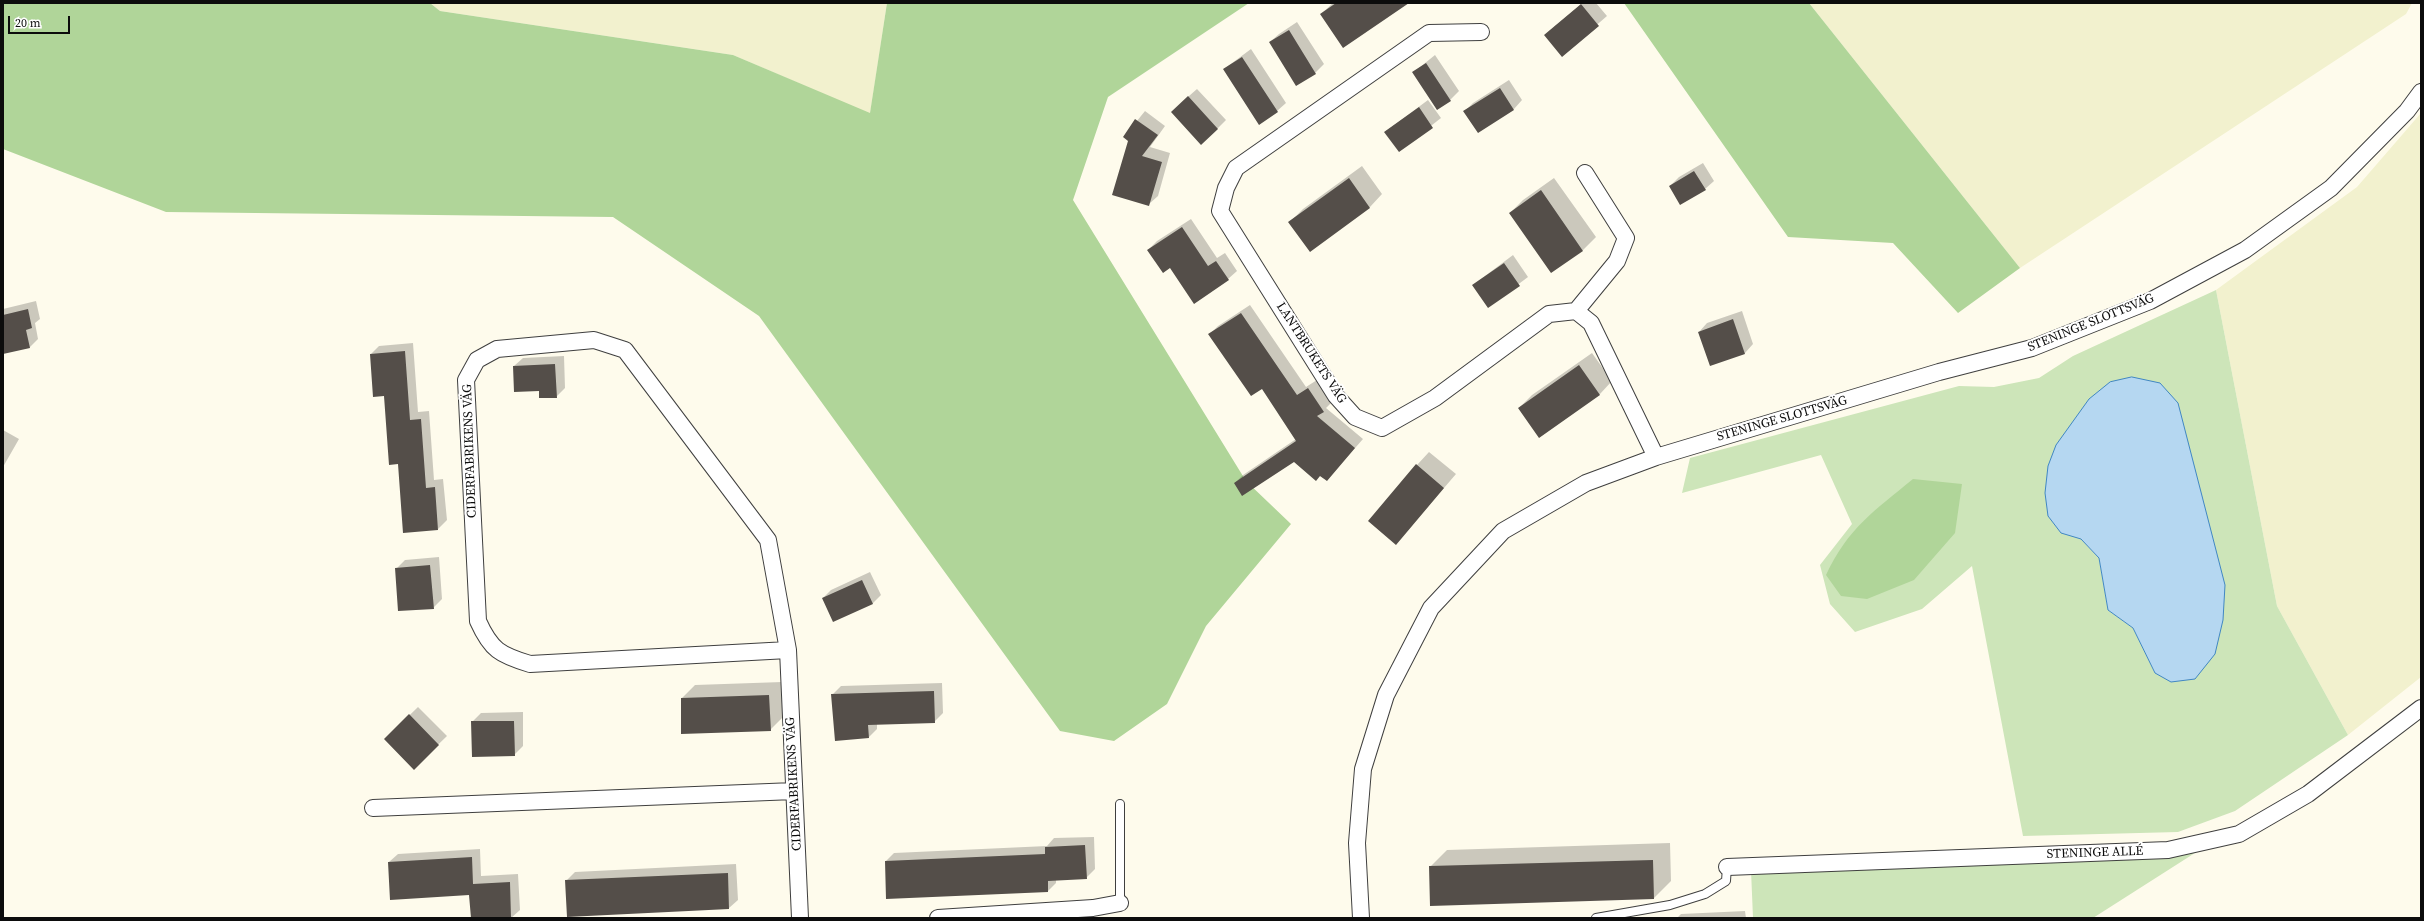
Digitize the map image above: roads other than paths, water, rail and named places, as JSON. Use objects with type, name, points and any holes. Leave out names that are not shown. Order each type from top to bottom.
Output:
[{"type":"street","name":"LANTBRUKETS VÄG","points":[[1481,32],[1429,32],[1236,168],[1226,188],[1220,211],[1336,396],[1355,417],[1382,428],[1435,398],[1549,314],[1576,311]]},
{"type":"street","name":"STENINGE SLOTTSVÄG","points":[[1361,918],[1357,843],[1363,769],[1386,695],[1431,608],[1503,531],[1586,483],[1656,457],[1938,372],[2032,348],[2150,301],[2245,250],[2331,188],[2407,111],[2421,92]]},
{"type":"street","points":[[1585,173],[1626,238],[1617,261],[1576,311],[1591,323],[1648,436],[1656,457]]},
{"type":"street","name":"CIDERFABRIKENS VÄG","points":[[788,650],[530,664],[508,658],[488,642],[478,621],[466,380],[477,360],[497,349],[594,340],[625,350],[768,540],[788,650],[800,918]]},
{"type":"street","name":"STENINGE ALLÉ","points":[[1727,867],[2168,850],[2239,834],[2308,794],[2421,708]]},
{"type":"street","points":[[374,808],[794,791]]},
{"type":"street","points":[[938,918],[1093,908],[1120,904]]},
{"type":"lane","points":[[1120,804],[1120,904]]},
{"type":"lane","points":[[1596,918],[1670,905],[1705,894],[1726,881],[1727,867]]},
{"type":"water","points":[[2132,377],[2160,383],[2178,403],[2225,585],[2223,620],[2215,654],[2195,679],[2171,682],[2155,673],[2133,628],[2108,610],[2099,558],[2081,539],[2061,533],[2048,516],[2045,493],[2048,466],[2056,445],[2089,399],[2110,382]]}]
